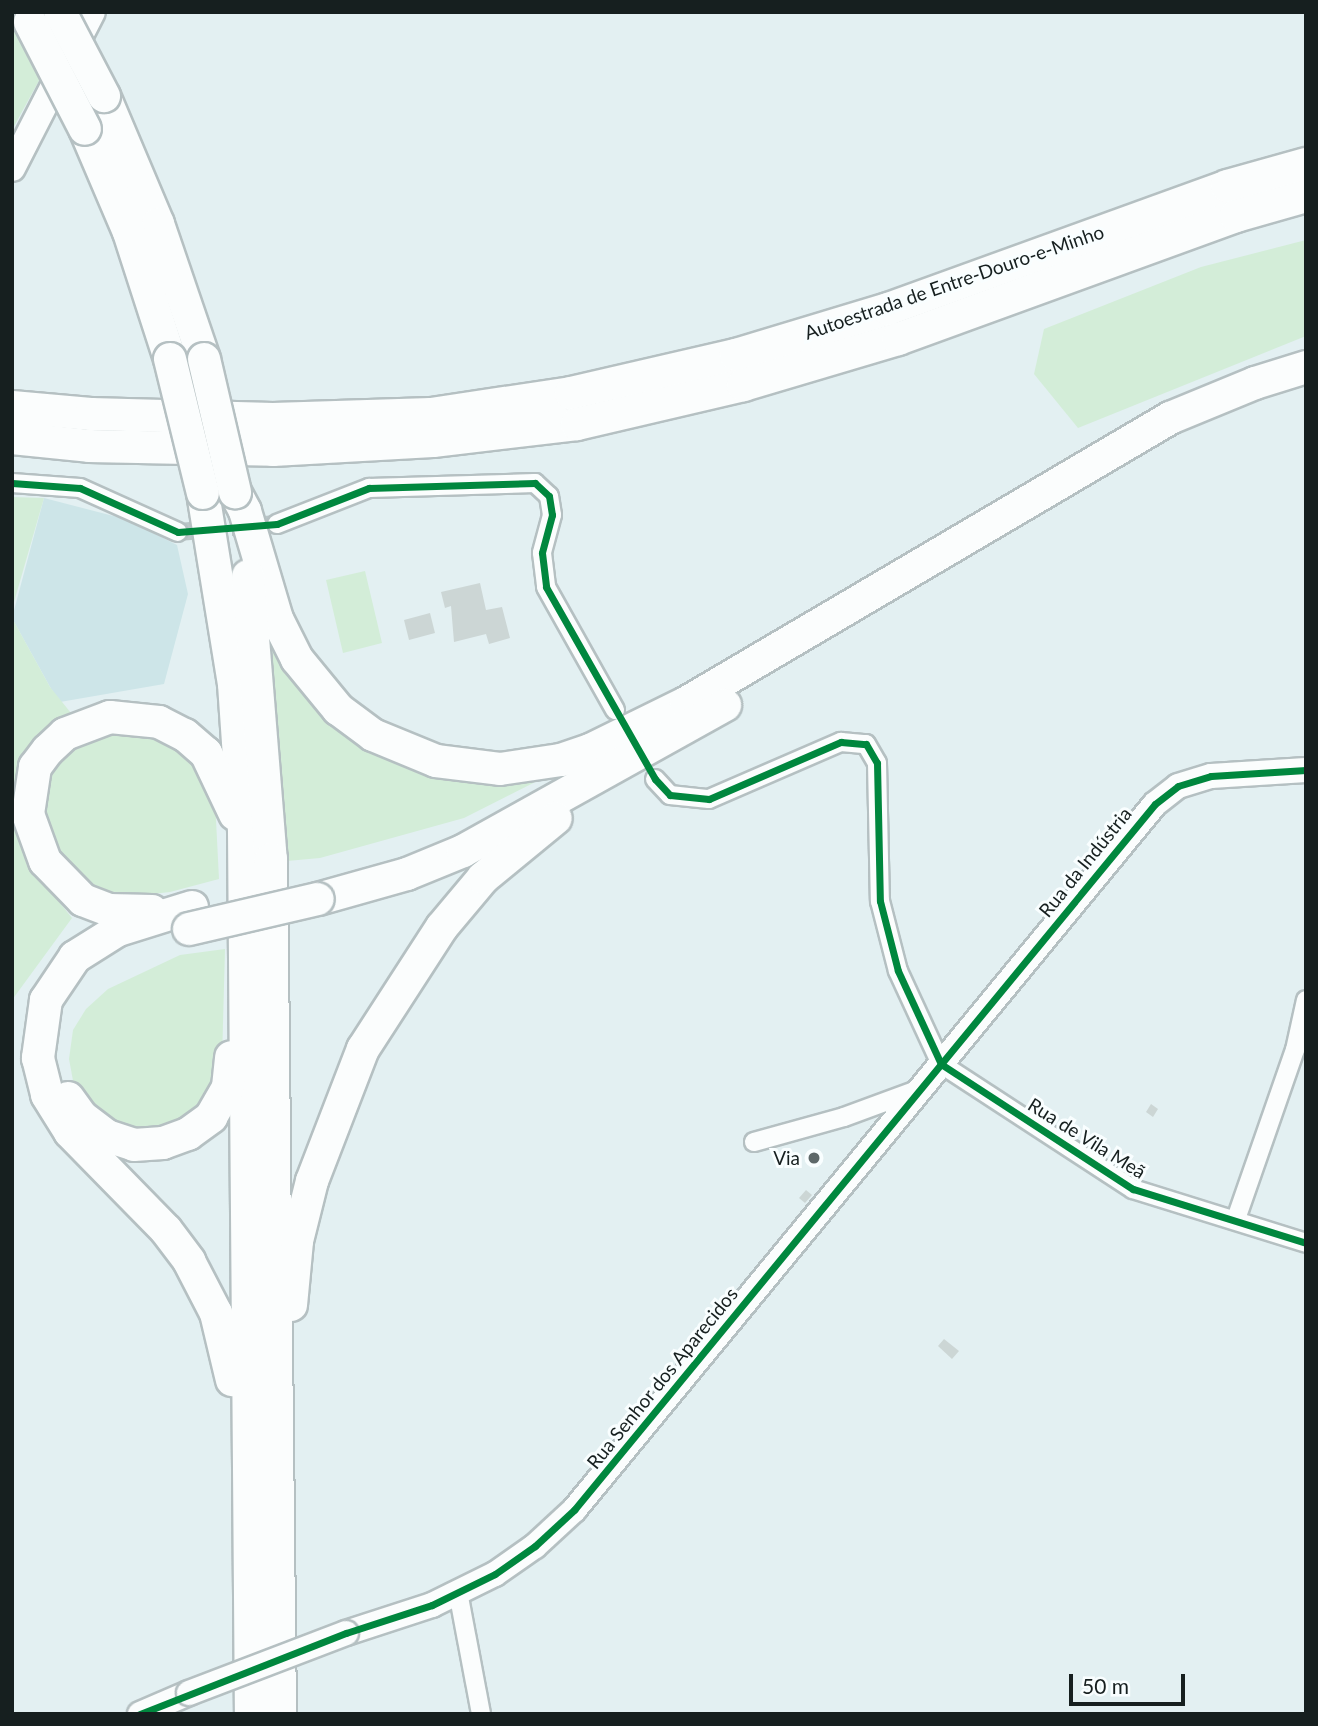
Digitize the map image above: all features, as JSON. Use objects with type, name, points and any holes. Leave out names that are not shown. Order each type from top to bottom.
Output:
[{"type":"highway","points":[[60,12],[104,96],[158,224],[204,359],[235,492],[252,606],[269,792],[280,1714]]},
{"type":"highway","points":[[27,17],[85,129],[129,232],[170,359],[203,493],[233,671],[244,831],[251,1714]]},
{"type":"highway","name":"Autoestrada de Entre-Douro-e-Minho","points":[[12,407],[90,414],[273,419],[431,414],[571,393],[736,355],[888,309],[1227,186],[1306,164]]},
{"type":"highway","name":"Autoestrada de Entre-Douro-e-Minho","points":[[12,438],[89,446],[273,450],[433,441],[576,424],[743,385],[898,339],[1236,216],[1306,196]]},
{"type":"highway","points":[[235,492],[245,511],[277,619],[297,659],[338,709],[373,735],[436,761],[500,769],[561,760],[590,750],[686,703],[1160,424],[1255,383],[1306,367]]},
{"type":"highway","points":[[248,1462],[237,1428],[223,1331],[209,1295],[166,1230],[70,1132],[47,1095],[38,1058],[46,1000],[75,957],[118,930],[190,918],[318,889],[407,874],[463,851],[666,740],[1132,463],[1191,432],[1306,390]]},
{"type":"highway","points":[[318,889],[456,838],[639,737],[686,703]]},
{"type":"highway","points":[[190,918],[109,910],[83,900],[62,883],[45,861],[28,814],[35,767],[65,734],[86,724],[123,717],[159,722],[185,735],[206,753],[244,831]]},
{"type":"highway","points":[[274,1382],[284,1371],[297,1241],[312,1181],[363,1049],[400,986],[484,878],[531,836],[666,740]]},
{"type":"highway","points":[[190,918],[110,955],[76,983],[61,1014],[55,1046],[59,1077],[72,1106],[94,1128],[121,1142],[149,1145],[188,1134],[220,1104],[228,1087],[234,1026],[246,1017]]},
{"type":"main road","points":[[12,168],[92,13]]},
{"type":"street","points":[[12,483],[80,488],[178,532]]},
{"type":"street","points":[[277,524],[369,488],[535,483],[549,496],[552,515],[542,554],[546,587],[615,710]]},
{"type":"street","points":[[655,779],[670,795],[709,799],[841,742],[866,744],[877,763],[880,901],[898,971],[941,1064]]},
{"type":"street","name":"Rua da Indústria","points":[[941,1064],[1155,804],[1178,786],[1211,776],[1306,770]]},
{"type":"street","points":[[1236,1219],[1294,1050],[1306,1000]]},
{"type":"street","name":"Rua Senhor dos Aparecidos","points":[[140,1714],[458,1592],[495,1574],[535,1546],[574,1510],[941,1064]]},
{"type":"street","name":"Rua de Vila Meã","points":[[941,1064],[1133,1189],[1306,1242]]},
{"type":"street","points":[[754,1142],[845,1117],[920,1088]]},
{"type":"street","points":[[458,1592],[481,1714]]},
{"type":"shaded area","points":[[44,498],[125,519],[177,545],[188,594],[164,684],[60,702],[50,687],[12,618]]},
{"type":"green space","points":[[12,24],[41,77],[12,130]]},
{"type":"green space","points":[[1306,240],[1306,336],[1078,428],[1034,374],[1044,329],[1201,267]]},
{"type":"green space","points":[[12,497],[44,498],[12,609]]},
{"type":"green space","points":[[365,571],[382,643],[343,653],[326,580]]},
{"type":"green space","points":[[12,618],[50,687],[75,718],[33,758],[41,879],[72,918],[12,1000]]},
{"type":"green space","points":[[271,637],[355,737],[563,768],[464,818],[320,858],[287,861]]},
{"type":"green space","points":[[148,730],[195,757],[215,800],[219,879],[170,892],[134,896],[103,893],[83,885],[65,869],[42,820],[43,787],[54,762],[93,733]]},
{"type":"green space","points":[[225,949],[222,1061],[216,1087],[202,1105],[164,1128],[144,1131],[115,1126],[92,1109],[74,1086],[69,1059],[73,1030],[86,1009],[108,989],[180,955]]},
{"type":"building","points":[[480,583],[486,610],[502,607],[510,638],[489,644],[486,634],[454,642],[451,606],[445,608],[441,592]]},
{"type":"building","points":[[430,613],[435,633],[409,640],[404,620]]},
{"type":"building","points":[[1151,1104],[1158,1109],[1153,1117],[1146,1112]]},
{"type":"building","points":[[806,1190],[812,1195],[805,1203],[799,1198]]},
{"type":"building","points":[[944,1339],[959,1351],[952,1359],[938,1346]]},
{"type":"tunnel","points":[[178,532],[277,524]]},
{"type":"cycle path","points":[[12,483],[80,488],[178,532],[277,524],[369,488],[535,483],[549,496],[552,515],[542,553],[546,587],[655,779],[670,795],[709,799],[841,742],[866,744],[877,763],[880,901],[898,971],[941,1064],[1133,1189],[1306,1243]]},
{"type":"cycle path","points":[[140,1714],[346,1633],[432,1605],[495,1574],[535,1546],[574,1510],[1155,804],[1178,786],[1211,776],[1306,770]]},
{"type":"place","name":"Via","points":[[814,1158]]}]
